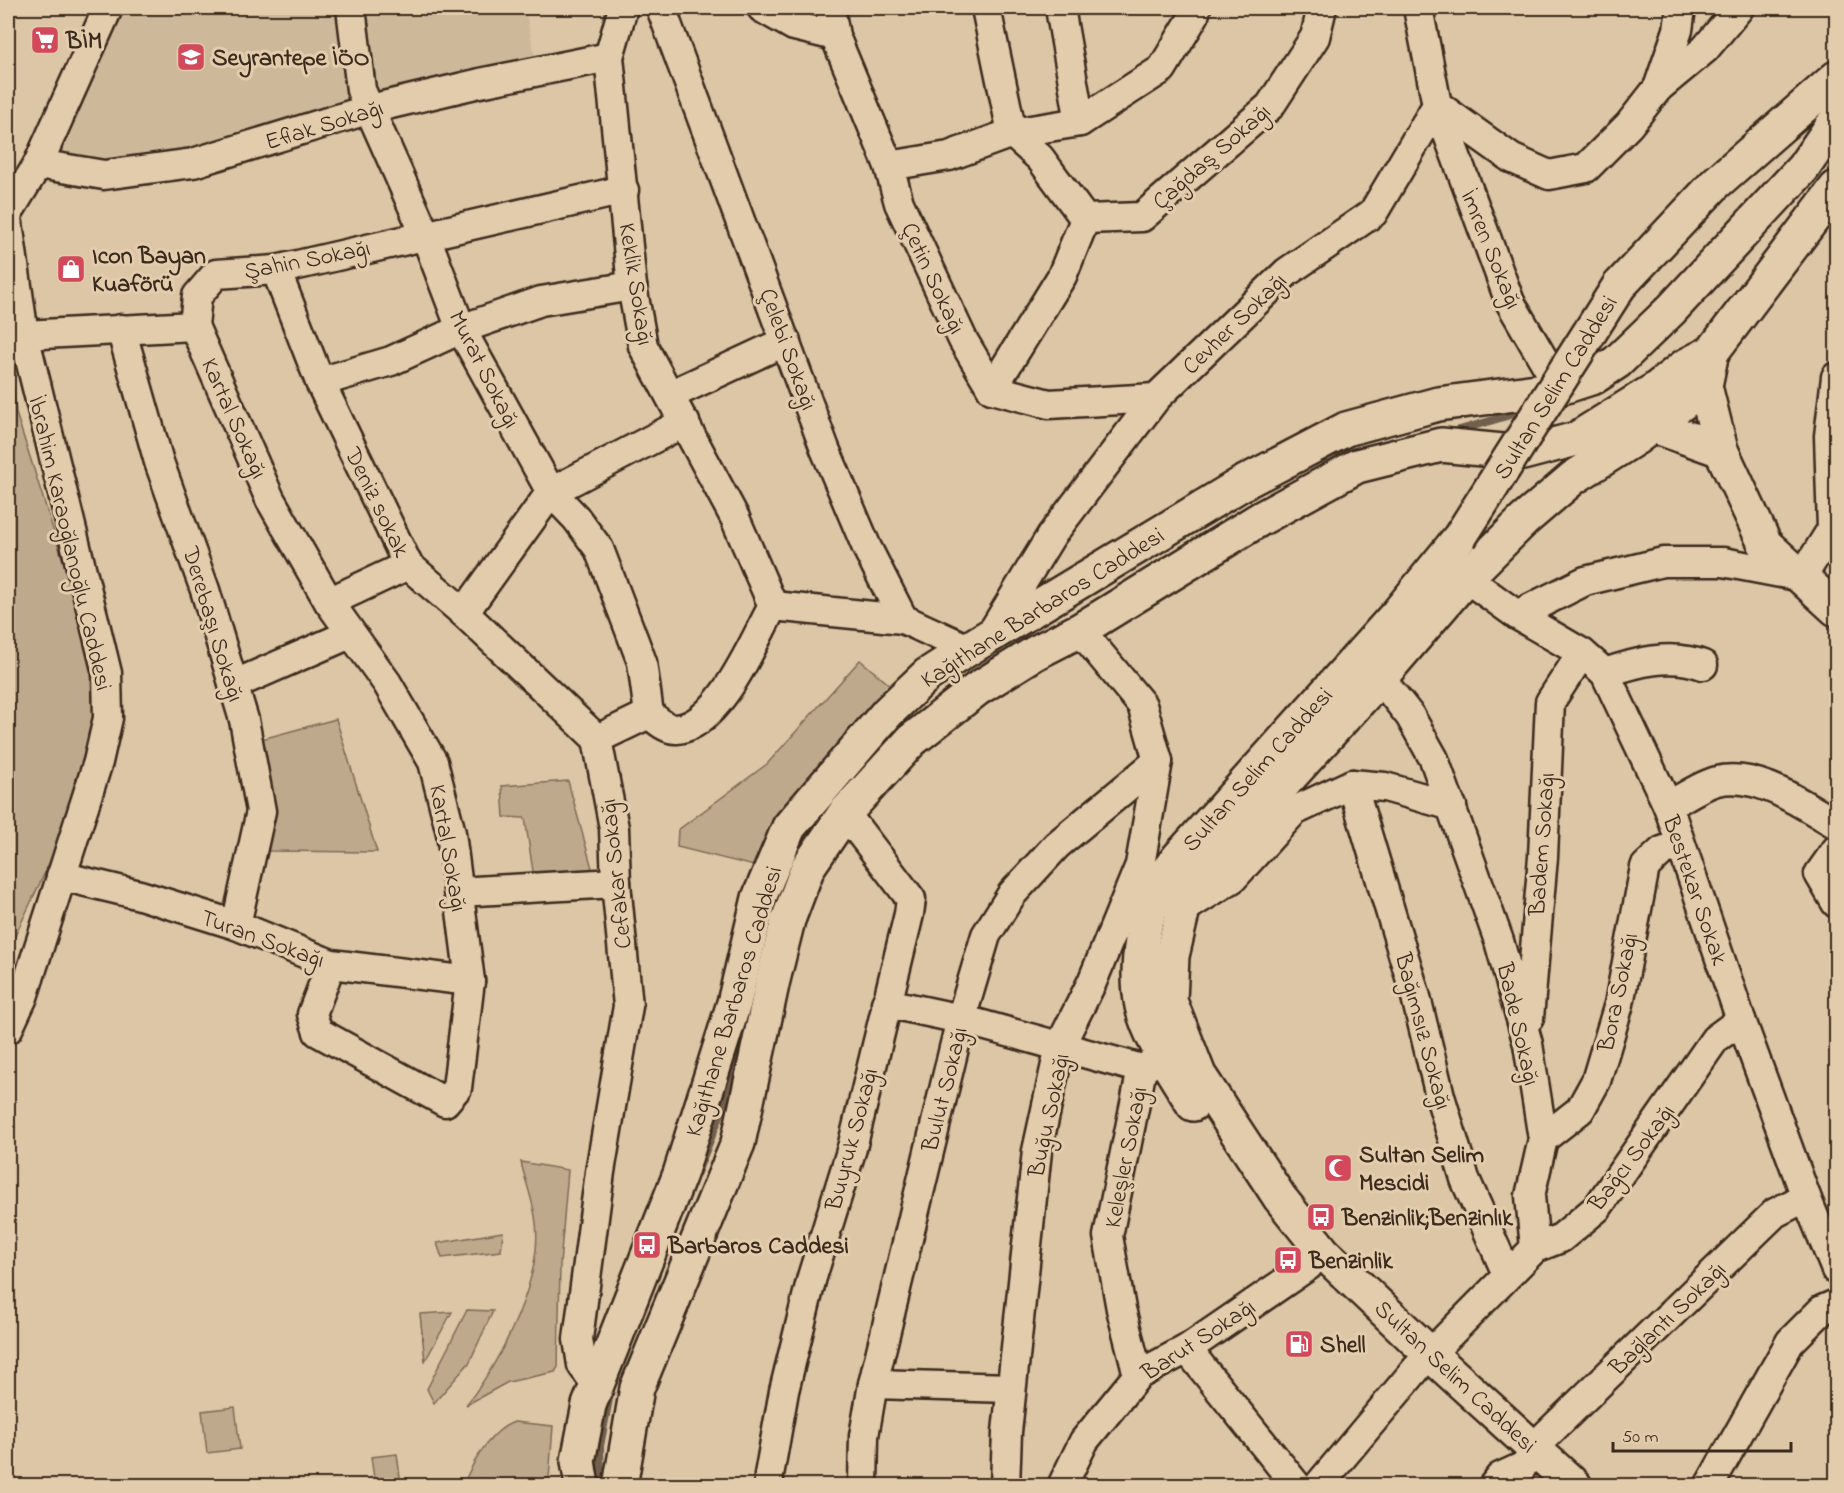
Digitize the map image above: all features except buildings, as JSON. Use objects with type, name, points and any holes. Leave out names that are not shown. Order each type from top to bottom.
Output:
[{"type":"main road","name":"Sultan Selim Caddesi","points":[[1575,1485],[1533,1466],[1316,1259],[1153,1063],[1142,1007],[1139,977],[1143,939],[1162,879],[1178,858],[1397,615],[1460,537],[1619,286],[1716,183],[1836,78]]},
{"type":"main road","name":"Kağıthane Barbaros Caddesi","points":[[582,1485],[578,1461],[596,1384],[680,1174],[735,1004],[759,898],[789,827],[888,712],[927,675],[1243,483],[1346,429],[1438,404],[1560,388],[1594,378],[1617,362],[1671,310],[1803,168],[1836,120]]},
{"type":"main road","name":"Kağıthane Barbaros Caddesi","points":[[620,1485],[637,1388],[738,1143],[788,920],[808,867],[845,813],[921,732],[977,689],[1035,653],[1080,630],[1260,519],[1358,466],[1441,446],[1523,453],[1576,439],[1656,389],[1685,366],[1712,352],[1836,188]]},
{"type":"main road","points":[[1712,352],[1705,386],[1721,450],[1765,544],[1836,609]]},
{"type":"main road","name":"Sultan Selim Caddesi","points":[[1316,1259],[1280,1198],[1199,1075],[1184,1041],[1170,1001],[1172,956],[1183,909],[1204,871],[1380,678],[1466,578],[1524,520],[1573,478],[1654,426],[1705,386]]},
{"type":"main road","points":[[1654,426],[1721,450]]},
{"type":"main road","points":[[1243,483],[1260,519]]},
{"type":"main road","points":[[1038,607],[1080,630]]},
{"type":"street","name":"Murat Sokağı","points":[[351,8],[361,90],[425,234],[461,329],[550,492],[576,518],[599,549],[642,662],[649,714]]},
{"type":"street","name":"Keklik Sokağı","points":[[624,8],[609,57],[632,286],[643,346],[735,518],[773,606]]},
{"type":"street","name":"Çelebi Sokağı","points":[[661,8],[830,460],[867,548],[903,619]]},
{"type":"street","points":[[762,8],[794,26],[835,36]]},
{"type":"street","name":"Çetin Sokağı","points":[[830,8],[835,36],[888,166],[899,203],[963,340],[992,389]]},
{"type":"street","points":[[986,8],[1012,133],[1040,158],[1085,219],[1062,276],[992,389],[1049,404],[1156,398]]},
{"type":"street","points":[[1060,8],[1080,122]]},
{"type":"street","points":[[888,166],[949,156],[1012,133],[1080,122],[1162,69],[1194,16],[1196,8]]},
{"type":"street","name":"Çağdaş Sokağı","points":[[1085,219],[1142,217],[1270,106],[1315,37],[1322,8]]},
{"type":"street","points":[[1418,8],[1437,105],[1511,158],[1549,175],[1586,168],[1629,125],[1658,87],[1705,49],[1739,8]]},
{"type":"street","points":[[1658,87],[1678,30],[1681,8]]},
{"type":"street","points":[[8,213],[38,164],[98,12]]},
{"type":"street","name":"Eflak Sokağı","points":[[38,164],[104,175],[193,163],[370,109],[480,82],[609,57]]},
{"type":"street","name":"İmren Sokağı","points":[[1437,105],[1510,302],[1560,388]]},
{"type":"street","name":"Cevher Sokağı","points":[[978,644],[1051,536],[1156,398],[1287,272],[1373,213],[1437,105]]},
{"type":"street","name":"Şahin Sokağı","points":[[195,326],[196,296],[216,274],[276,270],[624,190]]},
{"type":"street","name":"İbrahim Karaoğlanoğlu Caddesi","points":[[8,223],[24,335],[106,673],[108,718],[98,762],[23,997],[8,1029]]},
{"type":"street","name":"Deniz sokak","points":[[276,270],[320,382],[408,565],[464,613],[597,739]]},
{"type":"street","points":[[320,382],[391,361],[461,329],[541,301],[632,286]]},
{"type":"street","points":[[24,335],[195,326]]},
{"type":"street","name":"Kartal Sokağı","points":[[195,326],[270,499],[329,602],[387,683],[433,762],[451,833],[470,981],[457,1088],[445,1102],[318,1032],[312,1014],[331,964]]},
{"type":"street","name":"Derebaşı Sokağı","points":[[121,329],[159,462],[205,590],[244,720],[261,811],[236,926]]},
{"type":"street","points":[[670,395],[786,341]]},
{"type":"street","points":[[1516,615],[1585,580],[1663,562],[1723,562],[1802,577],[1832,529],[1829,436],[1836,377]]},
{"type":"street","points":[[464,613],[550,492],[685,422]]},
{"type":"street","points":[[329,602],[408,565]]},
{"type":"street","name":"Bestekar Sokak","points":[[1466,578],[1516,615],[1582,653],[1605,673],[1668,806],[1741,1020],[1806,1197],[1836,1270]]},
{"type":"street","points":[[597,739],[649,714],[661,724],[675,730],[696,723],[714,708],[773,606],[903,619],[978,644]]},
{"type":"street","points":[[1080,630],[1142,705],[1158,761]]},
{"type":"street","points":[[233,685],[350,634]]},
{"type":"street","name":"Badem Sokağı","points":[[1528,1044],[1532,956],[1543,857],[1550,702],[1582,653]]},
{"type":"street","points":[[1605,673],[1637,662],[1684,658],[1703,665]]},
{"type":"street","name":"Bade Sokağı","points":[[1380,678],[1410,716],[1423,737],[1452,806],[1499,941],[1528,1044],[1544,1139],[1530,1196],[1535,1248]]},
{"type":"street","name":"Cefakar Sokağı","points":[[596,1384],[582,1365],[578,1338],[600,1172],[628,1006],[616,883],[614,828],[597,739]]},
{"type":"street","name":"Bulut Sokağı","points":[[863,1485],[864,1436],[873,1384],[961,1018],[986,935],[1012,894],[1057,845],[1158,761]]},
{"type":"street","name":"Buğu Sokağı","points":[[1005,1485],[1011,1388],[1037,1151],[1060,1046],[1092,982],[1140,865],[1158,761]]},
{"type":"street","points":[[1668,806],[1717,781],[1746,779],[1791,799],[1836,824]]},
{"type":"street","points":[[1183,909],[1233,878],[1294,811],[1352,784],[1385,787],[1452,806]]},
{"type":"street","name":"Bağımsız Sokağı","points":[[1352,784],[1416,997],[1440,1096],[1465,1179],[1507,1274]]},
{"type":"street","name":"Buyruk Sokağı","points":[[770,1485],[769,1475],[784,1391],[812,1277],[852,1148],[911,899],[845,813]]},
{"type":"street","name":"Bora Sokağı","points":[[1544,1139],[1580,1110],[1596,1081],[1619,1004],[1645,867],[1662,851],[1680,845]]},
{"type":"street","points":[[1836,850],[1819,874],[1836,903]]},
{"type":"street","name":"Turan Sokağı","points":[[61,876],[140,895],[236,926],[331,964],[470,981]]},
{"type":"street","points":[[458,892],[616,883]]},
{"type":"street","points":[[886,1003],[961,1018],[1060,1046],[1153,1063]]},
{"type":"street","name":"Bağcı Sokağı","points":[[1318,1485],[1423,1361],[1507,1274],[1535,1248],[1561,1238],[1597,1208],[1715,1039],[1741,1020]]},
{"type":"street","name":"Keleşler Sokağı","points":[[1138,1375],[1121,1309],[1108,1236],[1153,1063]]},
{"type":"street","name":"Bağlantı Sokağı","points":[[1493,1485],[1500,1477],[1533,1466],[1775,1213],[1806,1197]]},
{"type":"street","name":"Barut Sokağı","points":[[1062,1485],[1084,1441],[1138,1375],[1186,1349],[1316,1259]]},
{"type":"street","points":[[1708,1485],[1790,1342],[1822,1310],[1836,1304]]},
{"type":"street","points":[[1186,1349],[1297,1485]]},
{"type":"street","points":[[873,1384],[1011,1388]]},
{"type":"shaded area","points":[[117,8],[340,8],[351,105],[218,147],[119,159],[53,155]]},
{"type":"shaded area","points":[[358,8],[525,8],[536,62],[367,93]]},
{"type":"shaded area","points":[[8,332],[16,413],[78,608],[92,668],[94,730],[55,851],[8,951]]},
{"type":"shaded area","points":[[860,660],[897,691],[796,793],[754,866],[677,847],[678,830],[767,764]]},
{"type":"shaded area","points":[[336,719],[377,852],[267,851],[271,796],[258,740]]},
{"type":"shaded area","points":[[568,781],[593,872],[534,878],[525,818],[504,817],[502,786]]},
{"type":"shaded area","points":[[521,1162],[568,1170],[560,1265],[558,1367],[555,1372],[508,1382],[466,1405],[506,1341],[518,1316],[534,1264],[537,1239],[535,1216]]},
{"type":"shaded area","points":[[503,1232],[501,1251],[442,1258],[437,1243]]},
{"type":"shaded area","points":[[467,1310],[493,1311],[469,1363],[434,1403],[427,1389]]},
{"type":"shaded area","points":[[452,1312],[425,1361],[420,1314]]},
{"type":"shaded area","points":[[235,1407],[240,1449],[207,1453],[202,1411]]},
{"type":"shaded area","points":[[514,1422],[553,1426],[549,1478],[507,1485],[463,1485],[483,1448],[497,1432]]},
{"type":"shaded area","points":[[397,1454],[401,1485],[375,1485],[371,1457]]},
{"type":"waterway","points":[[1453,432],[1527,410]]},
{"type":"waterway","points":[[696,1175],[730,1091],[751,1007]]},
{"type":"waterway","points":[[601,1486],[600,1446],[611,1389]]},
{"type":"place","name":"BİM","points":[[45,40]]},
{"type":"place","name":"Seyrantepe İÖO","points":[[191,57]]},
{"type":"place","name":"Icon Bayan Kuaförü","points":[[71,269]]},
{"type":"place","name":"Sultan Selim Mescidi","points":[[1338,1168]]},
{"type":"place","name":"Benzinlik;Benzinlık","points":[[1321,1217]]},
{"type":"place","name":"Barbaros Caddesi","points":[[647,1245]]},
{"type":"place","name":"Benzinlik","points":[[1288,1260]]},
{"type":"place","name":"Shell","points":[[1299,1344]]}]
